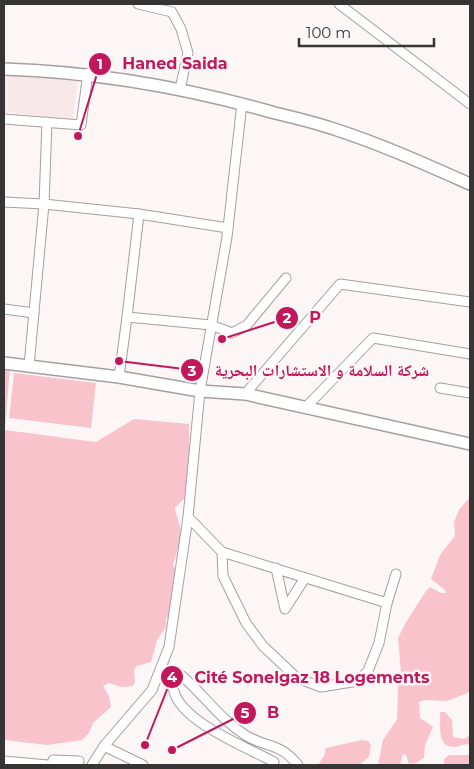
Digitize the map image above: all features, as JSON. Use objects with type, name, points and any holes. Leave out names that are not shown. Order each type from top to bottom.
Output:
[{"type":"street","points":[[138,4],[172,12],[181,29],[188,53],[180,89]]},
{"type":"street","points":[[339,4],[470,104]]},
{"type":"street","points":[[4,69],[88,73],[180,89],[242,103],[336,129],[412,158],[470,184]]},
{"type":"street","points":[[4,119],[81,125],[88,73]]},
{"type":"street","points":[[92,765],[104,746],[152,690],[170,647],[188,517],[200,392],[228,228],[242,103]]},
{"type":"street","points":[[29,366],[44,204],[47,122]]},
{"type":"street","points":[[4,202],[44,204],[139,214],[228,228]]},
{"type":"street","points":[[120,377],[139,214]]},
{"type":"street","points":[[127,317],[211,324],[232,333],[247,325],[286,278]]},
{"type":"street","points":[[245,394],[340,284],[470,302]]},
{"type":"street","points":[[4,309],[34,313]]},
{"type":"street","points":[[305,408],[373,338],[470,354]]},
{"type":"street","points":[[4,363],[120,377],[200,392],[245,394],[470,444]]},
{"type":"street","points":[[440,388],[470,393]]},
{"type":"street","points":[[188,517],[222,552],[387,604]]},
{"type":"street","points":[[222,552],[223,576],[246,623],[263,646],[296,678],[321,687],[358,681],[368,670],[379,643],[387,604],[396,574]]},
{"type":"street","points":[[276,568],[285,609],[304,578]]},
{"type":"street","points":[[272,765],[274,762],[186,713],[173,694],[174,679],[182,676],[216,712],[245,734],[279,747],[298,765]]},
{"type":"street","points":[[104,746],[143,765]]},
{"type":"street","points":[[53,765],[53,760],[79,761],[79,765]]},
{"type":"street","points":[[4,761],[48,765]]},
{"type":"shaded area","points":[[4,74],[78,76],[73,119],[4,112]]},
{"type":"shaded area","points":[[4,367],[10,367],[5,430],[96,442],[134,419],[189,424],[189,469],[186,480],[188,492],[175,508],[181,535],[173,565],[176,571],[172,613],[166,619],[166,627],[157,640],[151,662],[137,666],[134,670],[135,682],[133,686],[121,687],[109,683],[103,686],[109,696],[111,707],[93,723],[89,733],[82,740],[47,745],[4,740]]},
{"type":"shaded area","points":[[14,373],[96,383],[91,428],[9,418]]},
{"type":"shaded area","points":[[470,497],[470,692],[447,701],[425,700],[419,702],[420,718],[433,727],[425,745],[424,758],[416,763],[409,764],[406,755],[403,754],[400,765],[378,765],[383,740],[397,719],[398,686],[401,672],[398,638],[406,622],[430,587],[441,593],[446,593],[445,590],[431,579],[440,555],[455,536],[454,522],[459,510]]},
{"type":"shaded area","points":[[440,712],[445,712],[452,720],[453,737],[464,739],[470,735],[470,745],[465,744],[455,747],[445,744],[442,740],[440,729]]},
{"type":"shaded area","points":[[362,740],[368,741],[371,745],[369,757],[359,765],[318,765],[324,756],[326,748]]},
{"type":"shaded area","points":[[470,753],[470,765],[444,765],[444,759],[449,755],[468,755]]},
{"type":"place","name":"Haned Saida","points":[[78,136]]},
{"type":"place","name":"P","points":[[222,339]]},
{"type":"place","name":"شركة السلامة و الاستشارات البحرية","points":[[119,361]]},
{"type":"place","name":"Cité Sonelgaz 18 Logements","points":[[145,745]]},
{"type":"place","name":"B","points":[[172,750]]}]
